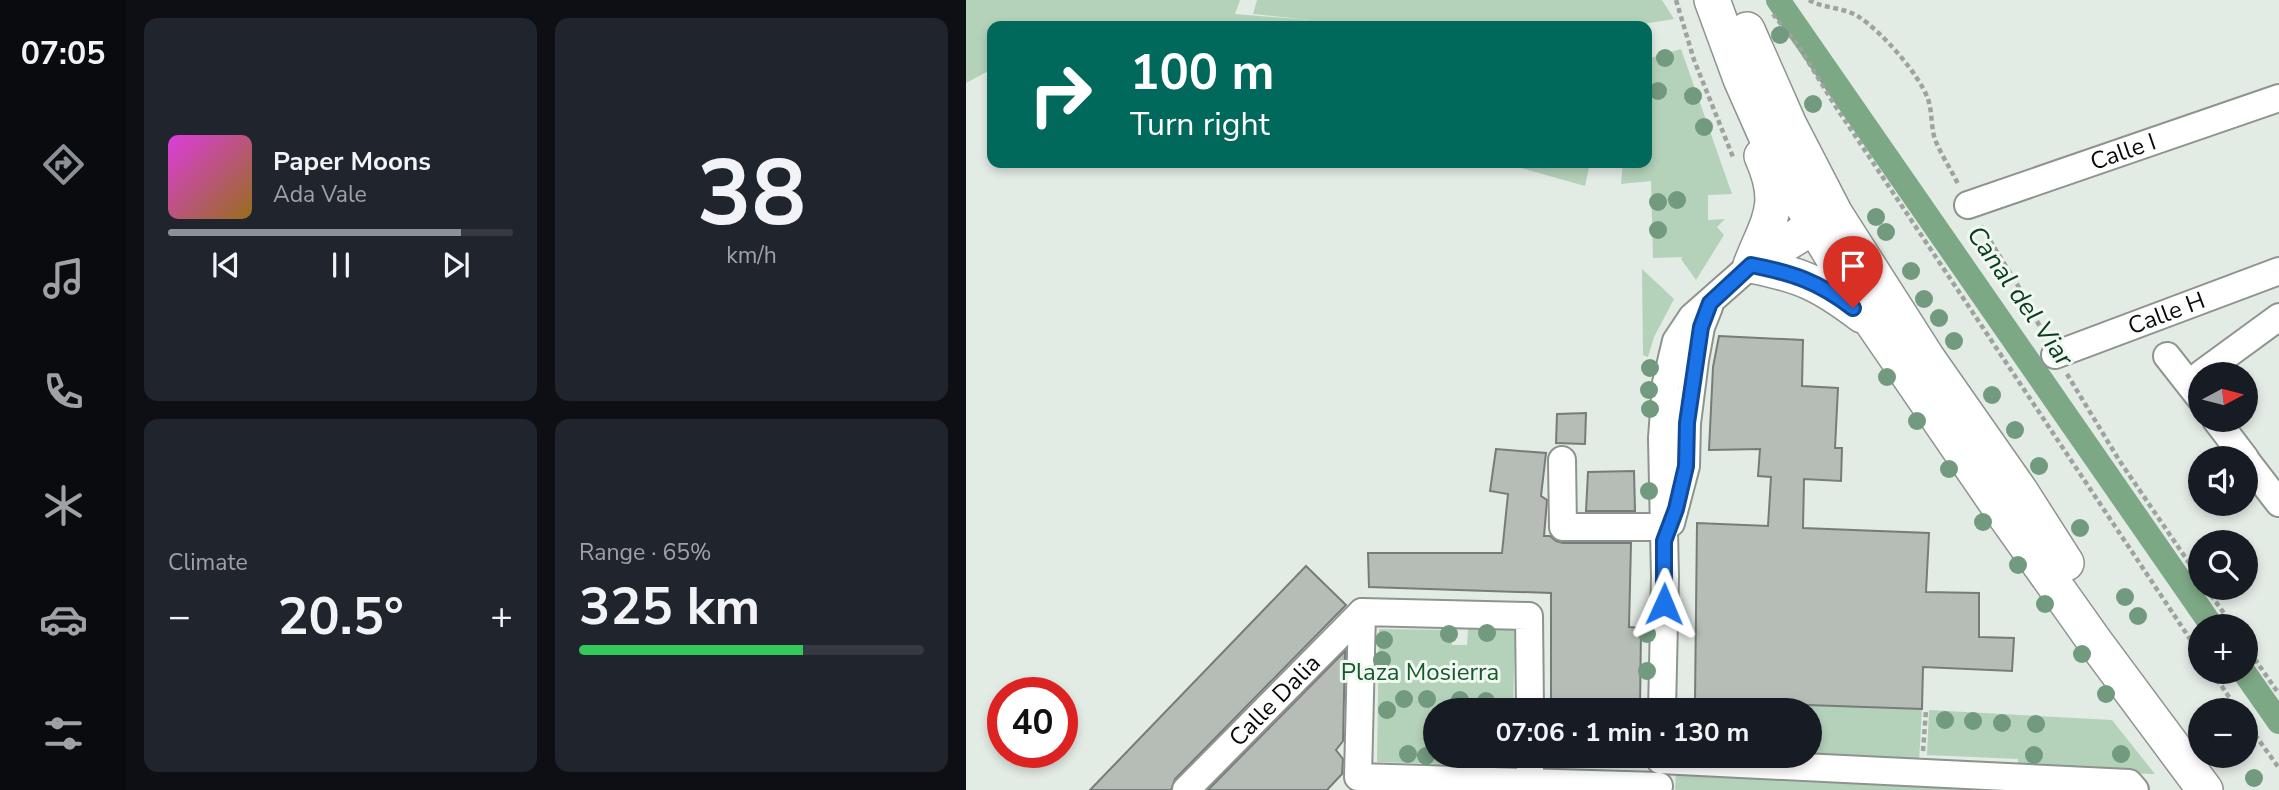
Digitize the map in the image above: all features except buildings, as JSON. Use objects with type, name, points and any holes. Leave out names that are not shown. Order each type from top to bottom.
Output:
[{"type":"main road","points":[[1712,0],[1741,79],[1768,140],[1814,226],[1873,323],[2001,511],[2205,790]]},
{"type":"main road","points":[[1735,0],[1789,125],[1835,214],[1927,358],[2020,491],[2146,687],[2224,790]]},
{"type":"main road","points":[[1741,79],[1751,131],[1772,179],[1774,195],[1773,208],[1751,265]]},
{"type":"main road","points":[[1789,125],[1799,174],[1815,205],[1814,226]]},
{"type":"main road","points":[[1751,265],[1814,226],[1822,228],[1833,234],[1889,323],[1927,358]]},
{"type":"main road","points":[[1751,265],[1795,274],[1811,281],[1836,295],[1873,323]]},
{"type":"street","name":"Calle I","points":[[1968,205],[2279,98]]},
{"type":"street","points":[[1661,698],[1664,534],[1686,478],[1674,451],[1681,346],[1701,310],[1751,265]]},
{"type":"street","points":[[2270,274],[2279,299]]},
{"type":"street","name":"Calle H","points":[[2055,355],[2270,274]]},
{"type":"street","points":[[2223,362],[2279,317]]},
{"type":"street","points":[[2167,356],[2188,375]]},
{"type":"street","points":[[1562,460],[1563,527],[1664,534]]},
{"type":"street","points":[[2258,476],[2279,503]]},
{"type":"street","points":[[1530,698],[1529,616],[1362,612],[1353,783],[1660,773],[1922,773],[2132,786]]},
{"type":"street","name":"Calle Dalia","points":[[1186,790],[1362,612]]},
{"type":"path","points":[[1676,0],[1694,60],[1735,161]]},
{"type":"path","points":[[1809,0],[1821,7],[1850,12],[1861,18],[1890,45],[1923,86],[1929,101],[1934,136],[1968,205],[2119,460],[2188,561]]},
{"type":"path","points":[[1769,10],[1800,48],[1849,127],[2188,636]]},
{"type":"path","points":[[2258,664],[2279,694]]},
{"type":"path","points":[[1922,773],[1926,710]]},
{"type":"path","points":[[2258,738],[2279,768]]},
{"type":"green space","points":[[966,0],[1240,0],[1235,14],[1312,20],[1253,14],[1257,0],[1662,0],[1674,19],[1652,22],[987,21],[987,72],[966,83]]},
{"type":"green space","points":[[1681,49],[1732,194],[1708,195],[1708,220],[1725,219],[1717,227],[1724,235],[1696,280],[1681,259],[1683,257],[1653,258],[1651,181],[1621,184],[1623,168],[1652,168],[1652,58]]},
{"type":"green space","points":[[1522,168],[1589,168],[1585,186]]},
{"type":"green space","points":[[1642,269],[1674,299],[1654,337],[1648,357],[1643,355]]},
{"type":"green space","name":"Plaza Mosierra","points":[[1379,629],[1451,630],[1452,645],[1467,645],[1468,629],[1515,630],[1513,698],[1423,698],[1423,763],[1377,762]]},
{"type":"green space","points":[[1822,705],[1922,709],[1919,762],[1822,757]]},
{"type":"green space","points":[[1929,710],[2112,720],[2155,774],[2018,769],[2018,759],[1927,755]]},
{"type":"green space","points":[[1676,772],[2044,790],[1675,790]]},
{"type":"waterway","name":"Canal del Viar","points":[[1778,0],[2204,614]]},
{"type":"waterway","name":"Canal del Viar","points":[[2252,684],[2279,722]]},
{"type":"route","points":[[1664,604],[1664,541],[1676,509],[1686,466],[1687,423],[1695,360],[1701,327],[1710,303],[1751,265],[1795,274],[1836,295],[1853,308]]}]
